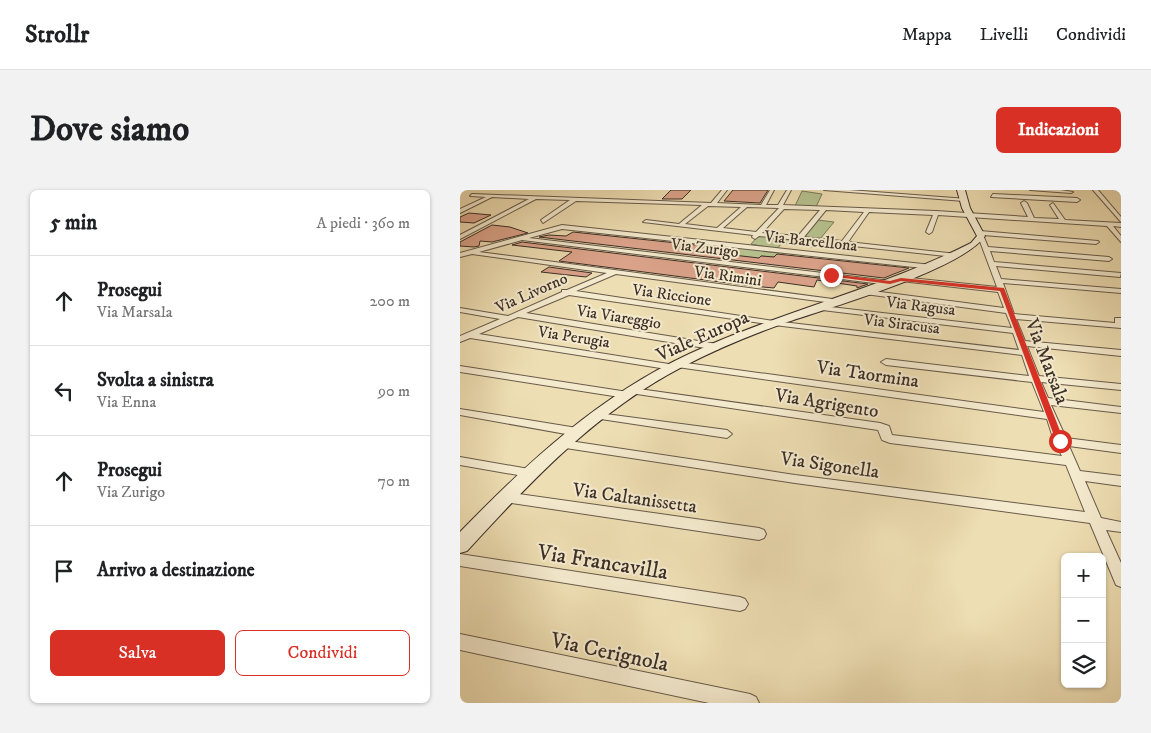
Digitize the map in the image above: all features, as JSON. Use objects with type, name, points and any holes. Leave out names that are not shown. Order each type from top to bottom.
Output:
[{"type":"street","points":[[680,226],[710,204],[725,190]]},
{"type":"street","points":[[762,205],[772,190]]},
{"type":"street","points":[[746,247],[782,206],[789,190]]},
{"type":"street","points":[[961,190],[982,239]]},
{"type":"street","points":[[991,190],[996,204]]},
{"type":"street","points":[[1032,190],[1071,192]]},
{"type":"street","points":[[1095,190],[1121,220]]},
{"type":"street","points":[[824,194],[964,199]]},
{"type":"street","points":[[824,194],[831,201]]},
{"type":"street","points":[[800,238],[822,208],[824,194]]},
{"type":"street","points":[[472,195],[762,205],[867,211],[969,212]]},
{"type":"street","points":[[460,211],[494,196]]},
{"type":"street","points":[[993,196],[1077,200]]},
{"type":"street","points":[[460,236],[536,198]]},
{"type":"street","points":[[543,221],[575,199]]},
{"type":"street","points":[[859,203],[969,212],[1001,218],[1121,225]]},
{"type":"street","points":[[1024,203],[1032,220]]},
{"type":"street","points":[[656,208],[710,204]]},
{"type":"street","points":[[718,230],[746,205]]},
{"type":"street","points":[[1053,205],[1064,222]]},
{"type":"street","points":[[844,243],[867,211]]},
{"type":"street","points":[[999,211],[1001,218]]},
{"type":"street","points":[[930,232],[936,213]]},
{"type":"street","points":[[646,222],[956,255]]},
{"type":"street","points":[[1109,224],[1121,240]]},
{"type":"street","name":"Via Barcellona","points":[[460,255],[517,238],[568,227],[932,267]]},
{"type":"street","name":"Via Zurigo","points":[[517,238],[895,281],[1121,292]]},
{"type":"street","points":[[982,239],[1096,242]]},
{"type":"street","points":[[982,239],[1109,259]]},
{"type":"street","name":"Viale Europa","points":[[460,545],[529,473],[577,432],[629,393],[676,366],[717,347],[776,323],[840,302],[932,267],[982,239]]},
{"type":"street","name":"Via Marsala","points":[[982,239],[1060,441],[1121,580]]},
{"type":"street","name":"Via Rimini","points":[[469,252],[613,273],[840,302]]},
{"type":"street","points":[[992,264],[1120,275]]},
{"type":"street","name":"Via Livorno","points":[[460,339],[565,292],[613,273]]},
{"type":"street","name":"Via Riccione","points":[[565,292],[776,323]]},
{"type":"street","points":[[865,292],[1011,313],[1121,326],[1118,320],[1121,321]]},
{"type":"street","name":"Via Ragusa","points":[[822,308],[1017,330]]},
{"type":"street","name":"Via Viareggio","points":[[460,310],[717,347]]},
{"type":"street","name":"Via Siracusa","points":[[776,323],[1023,348],[1121,353]]},
{"type":"street","name":"Via Perugia","points":[[470,334],[676,366]]},
{"type":"street","points":[[886,362],[1121,387]]},
{"type":"street","name":"Via Taormina","points":[[676,366],[1051,416]]},
{"type":"street","name":"Via Agrigento","points":[[460,369],[880,427],[886,429],[886,437],[890,439],[1069,461]]},
{"type":"street","points":[[1045,401],[1121,410]]},
{"type":"street","points":[[460,412],[577,432]]},
{"type":"street","points":[[598,416],[727,434]]},
{"type":"street","points":[[1060,441],[1121,449]]},
{"type":"street","name":"Via Sigonella","points":[[562,444],[1095,521],[1121,527]]},
{"type":"street","points":[[460,461],[529,473]]},
{"type":"street","points":[[1075,475],[1121,481]]},
{"type":"street","name":"Via Caltanissetta","points":[[505,497],[759,534]]},
{"type":"street","name":"Via Francavilla","points":[[460,560],[740,604]]},
{"type":"street","name":"Via Cerignola","points":[[460,642],[750,703]]},
{"type":"green space","points":[[802,191],[822,194],[816,207],[795,206]]},
{"type":"green space","points":[[818,220],[834,222],[820,239],[804,237]]},
{"type":"green space","points":[[759,235],[818,241],[813,247],[782,243],[777,249],[751,244]]},
{"type":"green space","points":[[713,245],[780,252],[775,257],[761,256],[758,259],[705,252]]},
{"type":"building","points":[[671,190],[691,190],[682,199],[662,199]]},
{"type":"building","points":[[733,190],[768,190],[760,203],[724,201]]},
{"type":"building","points":[[469,213],[491,215],[474,223],[460,222],[460,217]]},
{"type":"building","points":[[492,225],[510,227],[528,233],[492,242],[480,241],[479,246],[474,247],[460,246],[460,242]]},
{"type":"building","points":[[573,232],[705,246],[699,251],[759,258],[761,256],[774,257],[777,254],[909,268],[884,278],[539,237],[549,235],[566,236]]},
{"type":"building","points":[[522,242],[868,284],[857,288],[857,286],[817,280],[814,287],[778,282],[774,288],[752,286],[559,261],[572,252],[512,245]]},
{"type":"building","points":[[549,267],[592,273],[586,277],[541,272]]},
{"type":"route","points":[[831,275],[890,283],[901,280],[1002,290],[1060,441]]}]
